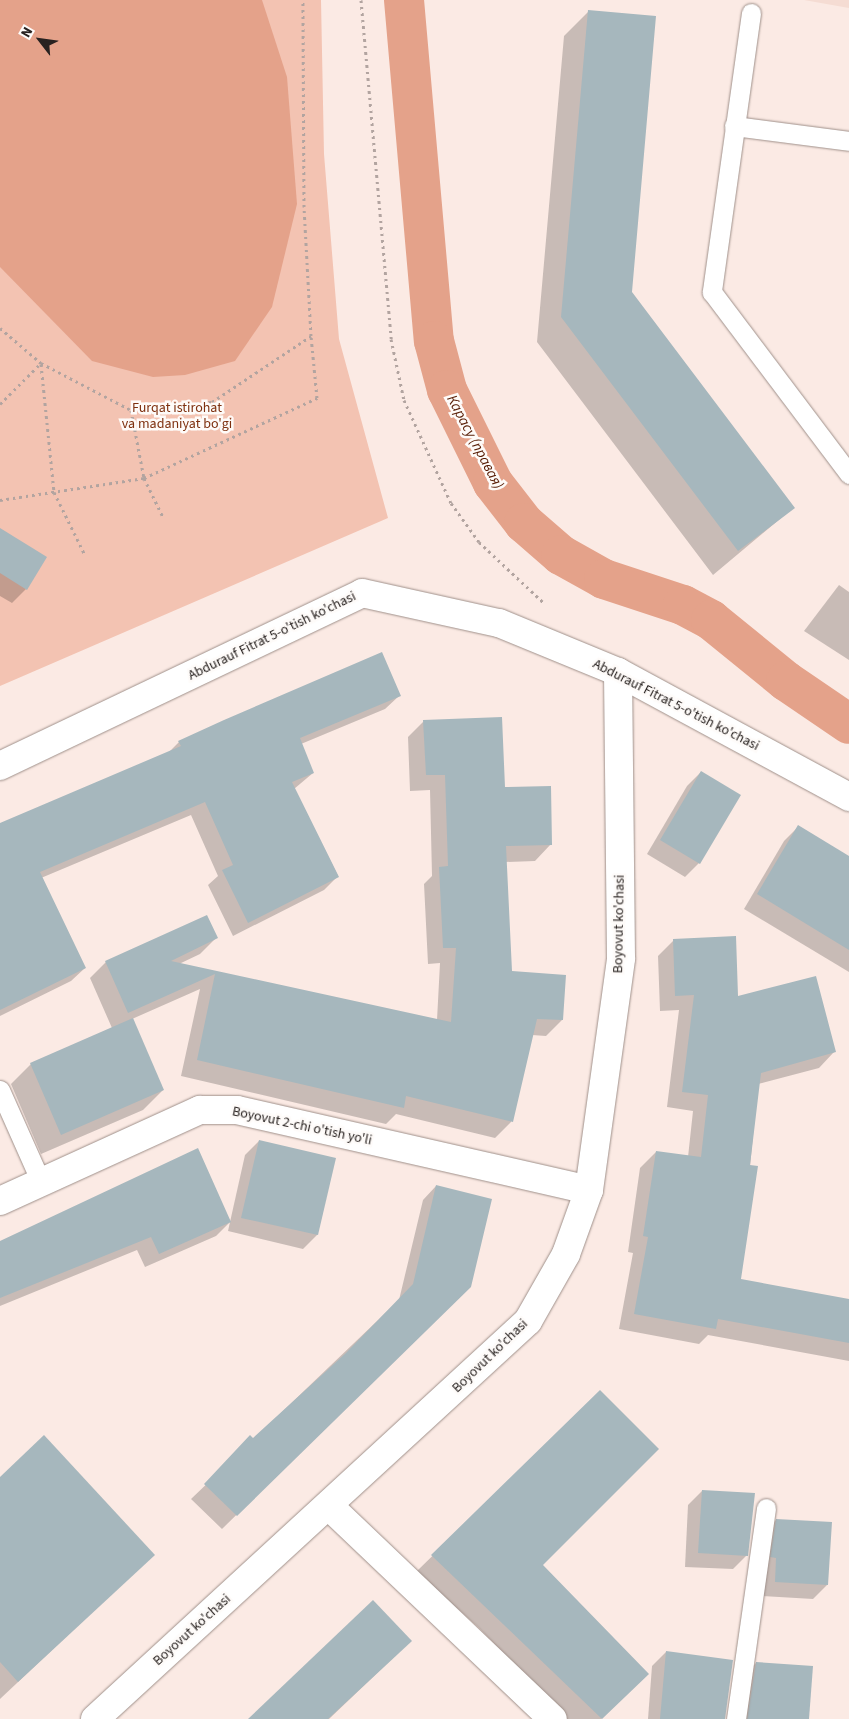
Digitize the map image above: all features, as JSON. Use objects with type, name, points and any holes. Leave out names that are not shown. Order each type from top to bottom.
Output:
[{"type":"street","name":"Abdurauf Fitrat 5-o'tish ko'chasi","points":[[0,766],[362,593],[499,623],[618,672],[849,797]]},
{"type":"street","name":"Boyovut ko'chasi","points":[[95,1719],[329,1506],[528,1321],[566,1254],[589,1190],[621,958],[618,672]]},
{"type":"street","name":"Boyovut 2-chi o'tish yo'li","points":[[0,1201],[40,1180],[200,1110],[237,1110],[589,1190]]},
{"type":"street","points":[[329,1506],[553,1719]]},
{"type":"lane","points":[[751,13],[712,292],[849,474]]},
{"type":"lane","points":[[734,126],[849,141]]},
{"type":"lane","points":[[0,1090],[40,1180]]},
{"type":"lane","points":[[736,1719],[766,1508]]},
{"type":"path","points":[[0,500],[144,478],[317,398],[311,336],[304,207],[303,0]]},
{"type":"path","points":[[361,0],[391,339],[404,400],[451,502],[479,542],[546,606]]},
{"type":"path","points":[[0,328],[41,363],[130,410],[212,402],[311,336]]},
{"type":"path","points":[[0,404],[41,363]]},
{"type":"path","points":[[41,363],[54,492],[85,555]]},
{"type":"path","points":[[130,410],[144,478],[163,517]]},
{"type":"shaded area","points":[[0,0],[262,0],[287,77],[297,204],[272,307],[235,361],[185,375],[153,377],[92,361],[0,267]]},
{"type":"shaded area","points":[[804,0],[849,0],[849,8]]},
{"type":"green space","name":"Furqat istirohat va madaniyat bo'gi","points":[[0,0],[321,0],[324,154],[339,339],[388,518],[0,686]]},
{"type":"building","points":[[588,10],[656,16],[632,292],[795,508],[738,551],[561,317]]},
{"type":"building","points":[[0,528],[47,557],[27,590],[0,573]]},
{"type":"building","points":[[382,652],[401,696],[300,738],[314,773],[292,782],[339,877],[248,923],[222,870],[233,865],[205,802],[40,872],[86,968],[0,1010],[0,823],[181,746],[178,741]]},
{"type":"building","points":[[502,717],[505,787],[551,786],[552,845],[506,846],[512,971],[566,975],[563,1020],[537,1019],[513,1122],[406,1096],[404,1108],[197,1060],[215,974],[128,1013],[105,961],[207,915],[218,938],[171,961],[451,1022],[456,948],[443,948],[439,867],[448,866],[445,775],[426,775],[423,720]]},
{"type":"building","points":[[701,771],[741,795],[700,864],[660,840]]},
{"type":"building","points":[[798,825],[849,856],[849,950],[757,894]]},
{"type":"building","points":[[736,936],[738,996],[816,976],[836,1052],[761,1073],[750,1165],[758,1166],[741,1279],[849,1299],[849,1343],[718,1319],[716,1329],[634,1314],[648,1237],[643,1236],[656,1151],[701,1157],[708,1095],[682,1092],[694,995],[675,996],[673,939]]},
{"type":"building","points":[[133,1018],[164,1090],[61,1135],[30,1063]]},
{"type":"building","points":[[259,1140],[336,1158],[318,1235],[241,1218]]},
{"type":"building","points":[[198,1148],[231,1222],[159,1254],[151,1237],[0,1298],[0,1241]]},
{"type":"building","points":[[436,1185],[492,1199],[471,1287],[237,1516],[204,1484],[250,1435],[253,1438],[346,1353],[413,1284]]},
{"type":"building","points":[[600,1390],[659,1449],[543,1565],[649,1674],[602,1719],[431,1555]]},
{"type":"building","points":[[44,1435],[155,1555],[18,1682],[0,1662],[0,1477]]},
{"type":"building","points":[[702,1490],[755,1493],[748,1556],[698,1553]]},
{"type":"building","points":[[776,1519],[832,1522],[828,1585],[775,1582],[776,1558],[770,1557]]},
{"type":"building","points":[[373,1600],[412,1641],[328,1719],[248,1719]]},
{"type":"building","points":[[666,1651],[733,1660],[725,1719],[660,1719]]},
{"type":"building","points":[[756,1662],[813,1666],[809,1719],[747,1719]]},
{"type":"waterway","name":"Карасу (правая)","points":[[404,0],[434,341],[447,390],[493,483],[524,523],[561,555],[604,579],[683,605],[711,620],[786,681],[849,724]]}]
